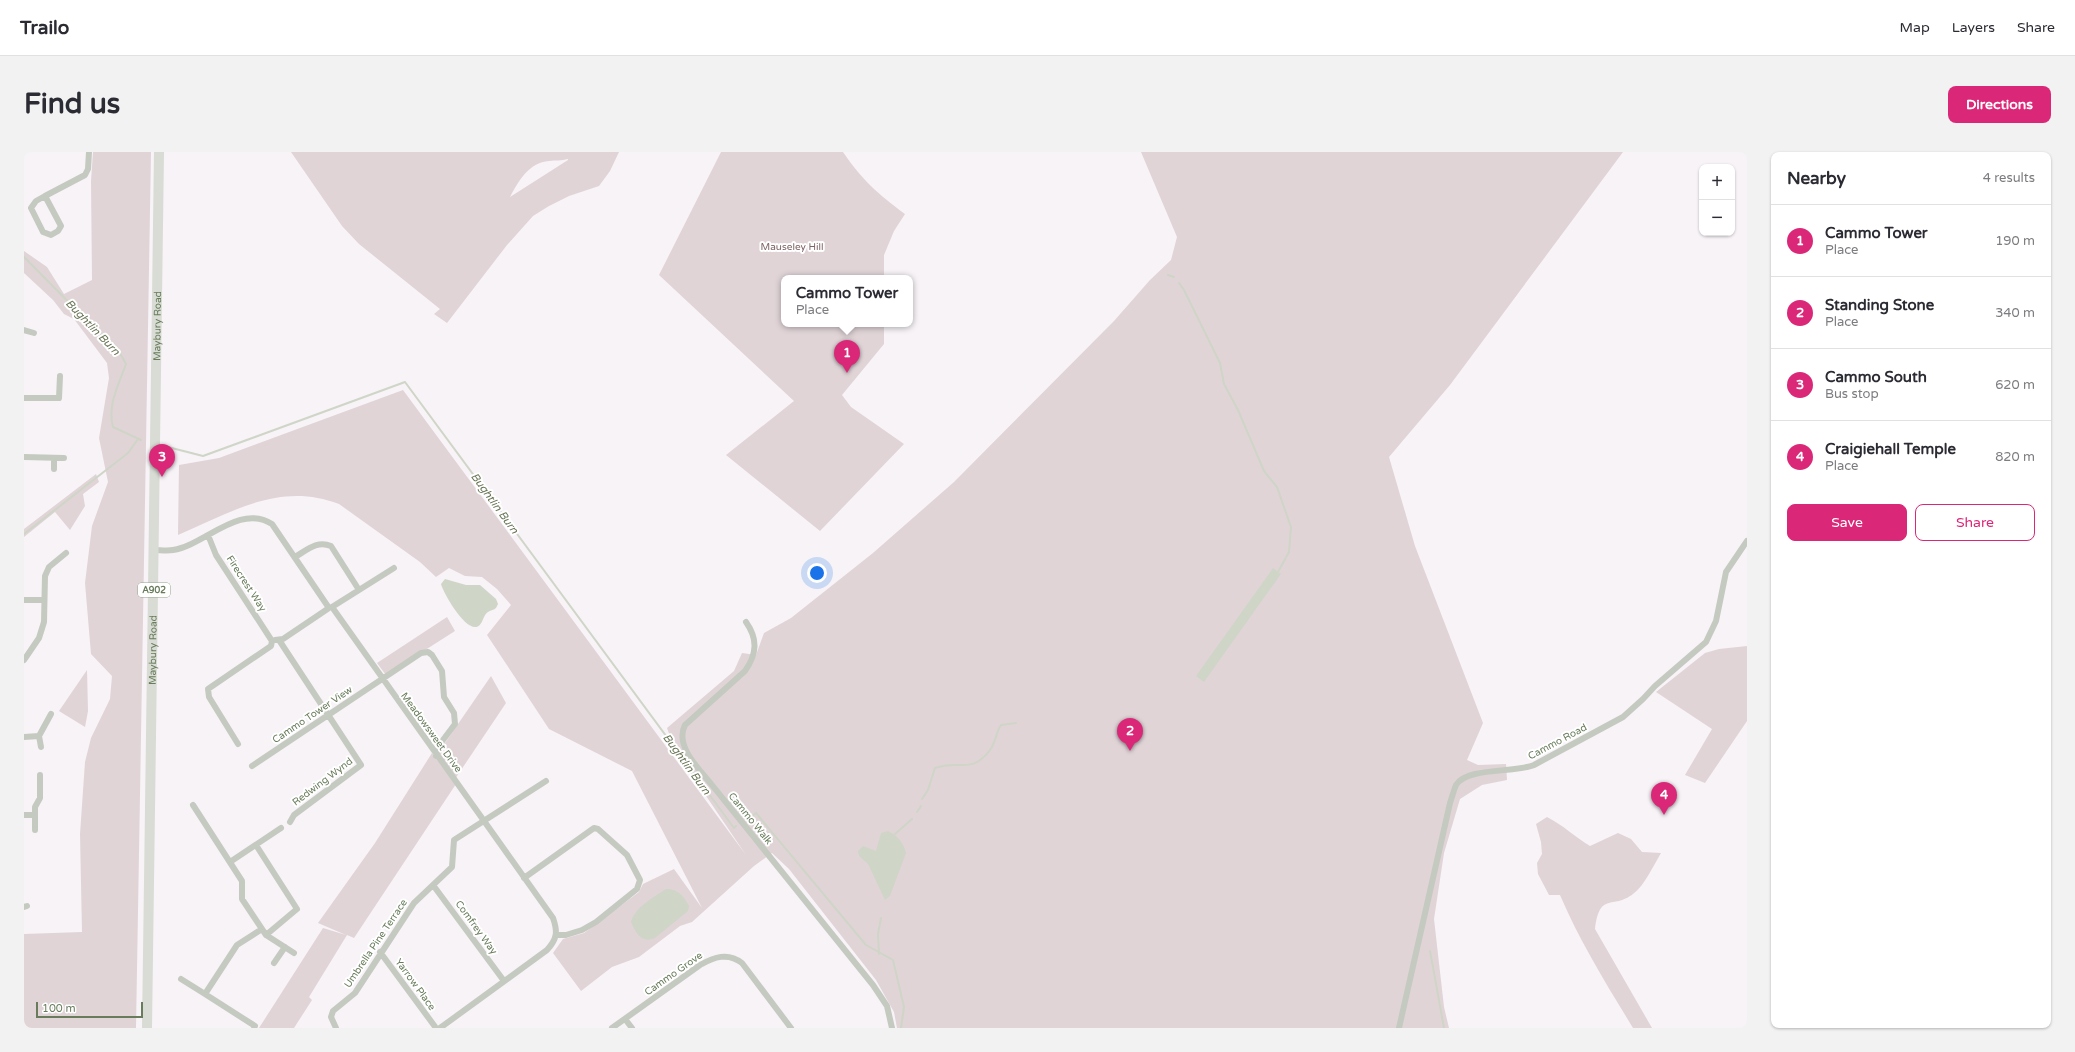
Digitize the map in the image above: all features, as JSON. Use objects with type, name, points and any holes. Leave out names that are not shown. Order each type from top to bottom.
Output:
[{"type":"main road","name":"Maybury Road","points":[[147,1028],[159,152]]},
{"type":"street","points":[[46,196],[61,226],[58,231],[51,235],[43,232],[30,208],[36,201],[85,175],[88,169],[89,152]]},
{"type":"street","points":[[24,330],[34,333]]},
{"type":"street","points":[[24,398],[59,398],[60,376]]},
{"type":"street","points":[[24,457],[64,458]]},
{"type":"street","points":[[54,458],[54,470]]},
{"type":"street","name":"Meadowsweet Drive","points":[[154,550],[173,550],[244,519],[259,518],[272,524],[553,918],[557,928],[556,935]]},
{"type":"street","name":"Firecrest Way","points":[[208,535],[216,555],[272,641]]},
{"type":"street","name":"Cammo Road","points":[[1399,1028],[1450,803],[1457,784],[1461,779],[1475,774],[1520,770],[1534,765],[1623,717],[1655,686],[1706,642],[1716,621],[1726,572],[1747,541]]},
{"type":"street","points":[[295,557],[314,545],[325,544],[331,546],[359,590]]},
{"type":"street","points":[[24,660],[39,638],[44,622],[45,576],[49,568],[66,553]]},
{"type":"street","points":[[238,744],[209,697],[208,689],[271,646],[272,641],[279,640],[394,568]]},
{"type":"street","points":[[24,600],[44,600]]},
{"type":"street","name":"Cammo Walk","points":[[746,622],[755,638],[751,663],[745,671],[685,725],[682,734],[685,747],[691,758],[712,785],[873,985],[887,1006],[892,1028]]},
{"type":"street","points":[[279,640],[327,716]]},
{"type":"street","name":"Cammo Tower View","points":[[252,766],[421,653],[428,652],[432,655],[442,671],[442,692],[454,713],[455,724],[440,744],[436,756]]},
{"type":"street","points":[[41,747],[39,736],[51,714]]},
{"type":"street","name":"Redwing Wynd","points":[[290,822],[294,815],[361,765],[327,716]]},
{"type":"street","points":[[24,737],[39,736]]},
{"type":"street","points":[[34,830],[34,815],[40,798],[40,775]]},
{"type":"street","points":[[483,821],[546,781]]},
{"type":"street","points":[[193,805],[242,881],[242,899],[266,935],[294,953]]},
{"type":"street","points":[[24,815],[34,815]]},
{"type":"street","name":"Umbrella Pine Terrace","points":[[336,1028],[331,1017],[333,1011],[355,993],[380,952],[414,903],[433,885],[433,883],[452,867],[454,840],[483,821]]},
{"type":"street","points":[[230,862],[281,828]]},
{"type":"street","points":[[440,1028],[547,950],[554,943],[556,935],[566,935],[582,930],[637,889],[640,880],[627,855],[598,829],[594,828],[524,878]]},
{"type":"street","points":[[256,845],[297,909],[266,935]]},
{"type":"street","name":"Comfrey Way","points":[[433,885],[504,981]]},
{"type":"street","points":[[206,994],[237,946],[262,929]]},
{"type":"street","points":[[274,964],[285,947]]},
{"type":"street","name":"Yarrow Place","points":[[380,952],[436,1028]]},
{"type":"street","name":"Cammo Grove","points":[[612,1028],[700,965],[716,957],[723,956],[730,956],[742,963],[791,1028]]},
{"type":"street","points":[[181,979],[255,1026],[254,1028]]},
{"type":"street","points":[[625,1019],[632,1028]]},
{"type":"green space","points":[[93,152],[151,152],[136,1028],[24,1028],[24,934],[82,932],[80,834],[85,762],[91,738],[110,699],[112,676],[91,654],[85,583],[92,526],[108,482],[99,438],[109,378],[107,363],[74,319],[64,314],[53,300],[24,273],[24,251],[47,267],[64,294],[92,280],[91,181]]},
{"type":"green space","points":[[291,152],[619,152],[610,171],[599,186],[569,196],[533,216],[507,245],[447,323],[434,314],[440,309],[359,244],[342,226]],"holes":[[[568,160],[510,197],[525,174],[536,165],[542,162]]]},
{"type":"green space","name":"Mauseley Hill","points":[[721,152],[843,152],[857,171],[871,186],[886,200],[905,214],[894,231],[884,255],[884,275],[781,275],[781,327],[884,327],[884,344],[842,395],[851,407],[904,444],[820,531],[726,455],[794,401],[659,275]]},
{"type":"green space","points":[[1141,152],[1623,152],[1450,385],[1389,457],[1415,546],[1483,723],[1467,760],[1478,765],[1506,764],[1507,780],[1482,785],[1460,799],[1444,853],[1434,919],[1444,1007],[1449,1028],[897,1028],[894,1012],[876,980],[789,869],[772,853],[754,866],[692,922],[680,926],[639,957],[612,967],[581,991],[553,953],[563,939],[584,933],[639,892],[643,884],[674,869],[702,908],[632,771],[549,729],[487,635],[511,605],[497,589],[482,577],[465,576],[449,568],[436,577],[420,562],[339,504],[317,498],[297,496],[257,502],[237,509],[178,535],[179,465],[219,458],[403,390],[746,855],[675,750],[667,728],[734,671],[742,653],[756,655],[764,633],[791,618],[873,553],[954,482],[1114,321],[1150,280],[1171,260],[1177,237]]},
{"type":"green space","points":[[96,474],[99,482],[83,494],[85,506],[70,530],[55,512],[24,537],[24,529]]},
{"type":"green space","points":[[447,617],[455,631],[386,675],[377,663]]},
{"type":"green space","points":[[1747,646],[1747,721],[1705,783],[1685,775],[1712,729],[1656,692],[1705,653],[1719,649]]},
{"type":"green space","points":[[87,670],[88,711],[85,727],[59,711]]},
{"type":"green space","points":[[491,676],[506,703],[455,779],[436,756]]},
{"type":"green space","points":[[432,753],[456,784],[354,938],[347,935],[309,997],[312,1000],[294,1028],[259,1028],[323,928],[346,935],[318,923],[375,843]]},
{"type":"green space","points":[[1547,817],[1590,846],[1618,833],[1631,839],[1642,852],[1661,853],[1645,880],[1633,894],[1626,899],[1604,905],[1597,917],[1595,929],[1652,1028],[1633,1028],[1585,946],[1560,895],[1549,895],[1538,874],[1537,863],[1542,854],[1541,842],[1536,824]]},
{"type":"shaded area","points":[[1273,568],[1281,574],[1204,682],[1196,676]]},
{"type":"shaded area","points":[[445,579],[466,585],[480,585],[496,599],[498,604],[496,608],[486,614],[478,627],[470,626],[460,616],[446,595],[441,584]]},
{"type":"shaded area","points":[[888,831],[900,840],[906,853],[890,896],[885,900],[868,864],[859,856],[858,851],[863,846],[876,851],[881,833]]},
{"type":"shaded area","points":[[666,889],[674,890],[683,896],[689,906],[688,911],[655,938],[646,940],[637,933],[631,922],[636,912],[641,907]]},
{"type":"waterway","name":"Bughtlin Burn","points":[[24,257],[121,355],[126,364],[117,387],[113,403],[113,427],[141,440]]},
{"type":"waterway","points":[[1168,275],[1174,277]]},
{"type":"waterway","points":[[1179,283],[1184,290],[1220,363],[1224,384],[1238,410],[1264,471],[1277,487],[1291,527],[1289,552],[1278,572]]},
{"type":"waterway","name":"Bughtlin Burn","points":[[164,446],[203,456],[405,382],[734,828],[736,826]]},
{"type":"waterway","points":[[24,534],[128,453],[138,439]]},
{"type":"waterway","points":[[922,799],[928,790],[935,768],[951,765],[965,765],[977,762],[983,758],[994,744],[1001,725],[1016,723]]},
{"type":"waterway","points":[[917,812],[921,806]]},
{"type":"waterway","name":"Bughtlin Burn","points":[[752,816],[756,813],[866,945],[893,960],[904,1007],[901,1028]]},
{"type":"waterway","points":[[895,834],[912,819]]},
{"type":"waterway","points":[[879,954],[878,934],[881,918]]},
{"type":"waterway","points":[[1430,951],[1444,1028]]},
{"type":"place","name":"Cammo Tower","points":[[847,373]]},
{"type":"place","name":"Cammo South","points":[[162,477]]},
{"type":"place","name":"Standing Stone","points":[[1130,751]]},
{"type":"place","name":"Craigiehall Temple","points":[[1664,815]]}]
